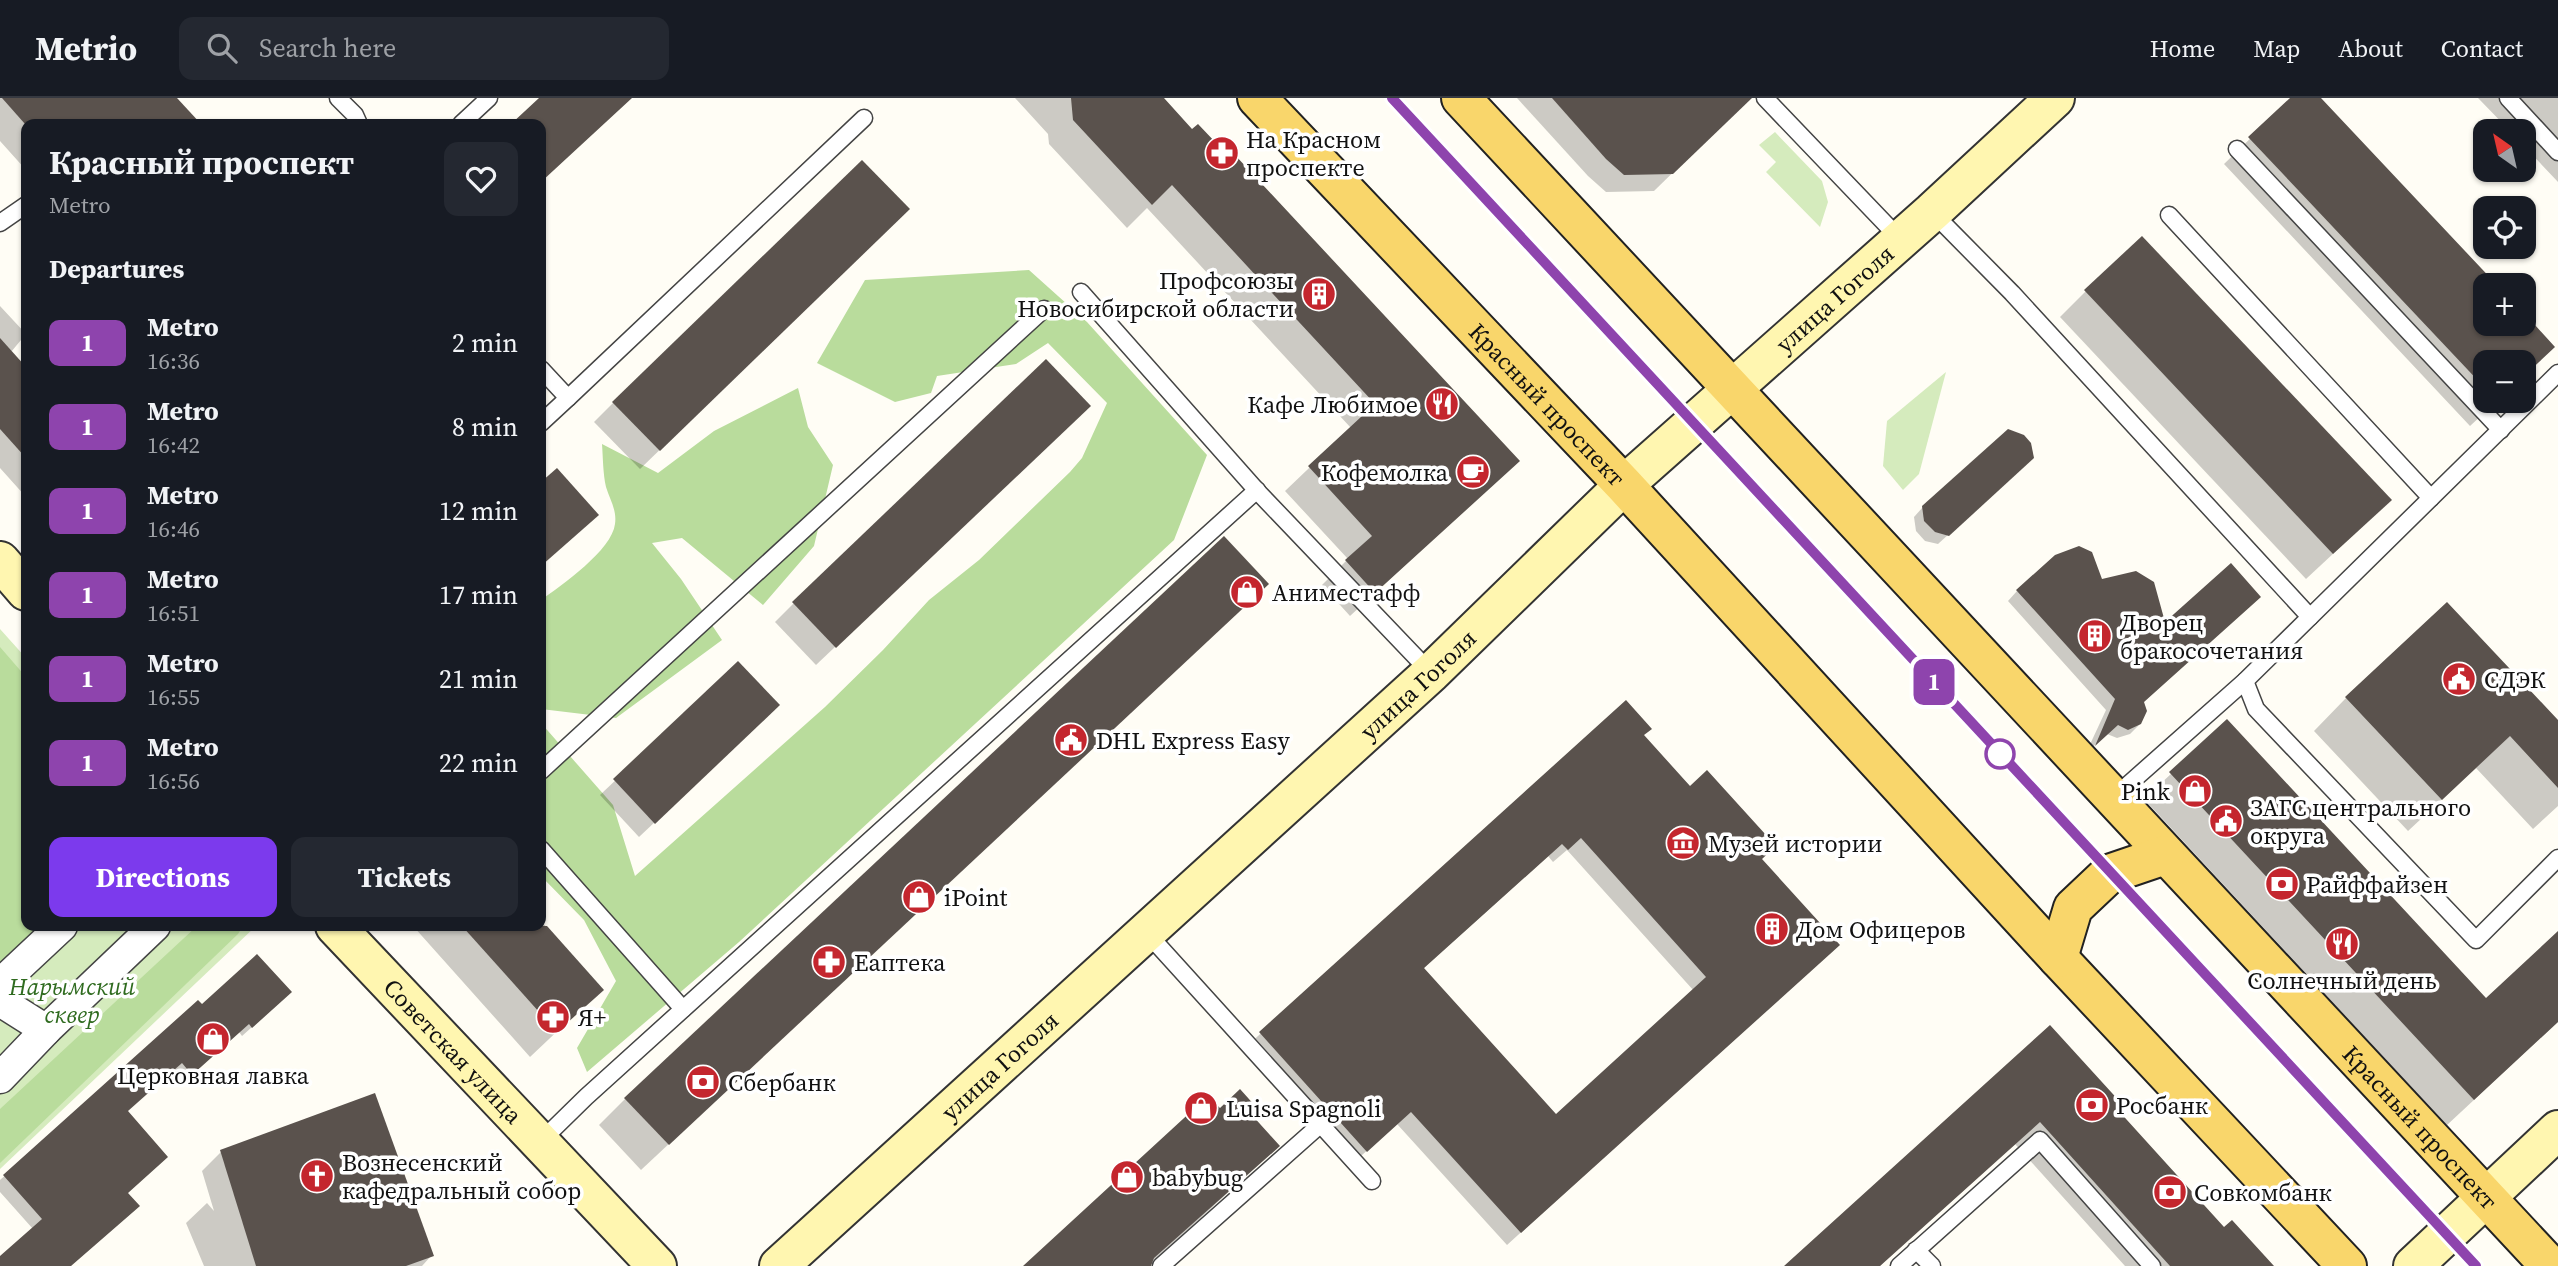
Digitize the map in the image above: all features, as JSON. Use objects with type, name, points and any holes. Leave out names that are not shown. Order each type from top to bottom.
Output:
[{"type":"main road","name":"Красный проспект","points":[[1257,98],[1624,485],[2058,958],[2347,1266]]},
{"type":"main road","name":"Красный проспект","points":[[1461,98],[2550,1266]]},
{"type":"main road","name":"улица Гоголя","points":[[779,1266],[1431,673],[1624,485],[1932,212],[2055,98]]},
{"type":"main road","points":[[0,561],[21,585]]},
{"type":"main road","points":[[2058,958],[2073,908],[2109,874],[2165,855]]},
{"type":"main road","name":"Советская улица","points":[[340,931],[657,1266]]},
{"type":"main road","points":[[2413,1266],[2558,1130]]},
{"type":"street","points":[[0,984],[57,931]]},
{"type":"street","points":[[0,1078],[139,931]]},
{"type":"street","points":[[0,1001],[46,1030]]},
{"type":"lane","points":[[338,98],[357,119]]},
{"type":"lane","points":[[466,119],[489,98]]},
{"type":"lane","points":[[1765,98],[1900,239]]},
{"type":"lane","points":[[2508,98],[2558,152]]},
{"type":"lane","points":[[546,418],[864,118]]},
{"type":"lane","points":[[2237,149],[2501,430]]},
{"type":"lane","points":[[0,223],[21,208]]},
{"type":"lane","points":[[1932,212],[2012,293],[2310,617]]},
{"type":"lane","points":[[2169,215],[2431,498]]},
{"type":"lane","points":[[1081,292],[1257,490],[1431,673]]},
{"type":"lane","points":[[546,766],[1044,309]]},
{"type":"lane","points":[[2113,798],[2245,681],[2558,373]]},
{"type":"lane","points":[[546,374],[568,398]]},
{"type":"lane","points":[[539,1143],[683,1009],[1257,490]]},
{"type":"lane","points":[[2245,681],[2256,709],[2476,940],[2558,858]]},
{"type":"lane","points":[[546,855],[683,1009]]},
{"type":"lane","points":[[1147,933],[1372,1181]]},
{"type":"lane","points":[[1161,1266],[1321,1124]]},
{"type":"lane","points":[[1899,1266],[2040,1140],[2152,1266]]},
{"type":"lane","points":[[1916,1250],[1932,1266]]},
{"type":"green space","points":[[1775,132],[1822,181],[1828,202],[1820,227],[1766,172],[1776,162],[1759,145]]},
{"type":"green space","points":[[1029,270],[1087,322],[1207,455],[1174,540],[739,942],[587,1072],[577,1048],[616,981],[584,920],[546,881],[546,729],[613,805],[635,876],[825,707],[929,600],[979,560],[1070,472],[1082,458],[1107,403],[1048,343],[1016,364],[937,376],[931,393],[895,402],[817,363],[865,280]]},
{"type":"green space","points":[[1946,372],[1919,474],[1903,490],[1883,466],[1887,421]]},
{"type":"green space","points":[[798,388],[808,427],[833,465],[814,546],[763,605],[682,538],[652,543],[681,579],[722,640],[616,718],[546,710],[546,596],[596,556],[612,534],[615,524],[614,510],[605,482],[602,444],[658,473],[714,431]]},
{"type":"green space","name":"Нарымский сквер","points":[[0,629],[21,652],[21,931],[251,931],[0,1169]]},
{"type":"green space","points":[[0,647],[21,671],[21,931],[32,931],[0,967]]},
{"type":"green space","points":[[192,931],[240,931],[0,1163],[0,1109]]},
{"type":"building","points":[[2,98],[177,98],[196,119],[21,119]]},
{"type":"building","points":[[539,98],[632,98],[546,177],[546,119],[516,119]]},
{"type":"building","points":[[1071,98],[1164,98],[1192,129],[1198,124],[1217,144],[1221,140],[1520,461],[1375,593],[1345,560],[1372,536],[1308,466],[1375,404],[1172,185],[1152,205],[1073,120]]},
{"type":"building","points":[[1552,98],[1752,98],[1673,174],[1624,175],[1606,159]]},
{"type":"building","points":[[2290,98],[2321,98],[2486,273],[2473,273],[2473,336],[2536,336],[2536,326],[2555,347],[2536,365],[2536,350],[2473,350],[2473,375],[2248,137]]},
{"type":"building","points":[[862,160],[910,209],[660,451],[612,402]]},
{"type":"building","points":[[2142,236],[2392,500],[2333,554],[2084,290]]},
{"type":"building","points":[[0,338],[21,361],[21,452],[0,429]]},
{"type":"building","points":[[1046,359],[1091,406],[836,648],[792,602]]},
{"type":"building","points":[[2008,429],[2024,435],[2031,443],[2034,458],[1949,536],[1935,532],[1924,521],[1922,506]]},
{"type":"building","points":[[557,468],[599,515],[546,562],[546,478]]},
{"type":"building","points":[[1224,536],[1269,584],[669,1145],[624,1098]]},
{"type":"building","name":"Дворец бракосочетания","points":[[2079,546],[2092,552],[2102,579],[2136,571],[2154,582],[2165,622],[2231,563],[2261,597],[2144,702],[2147,711],[2141,724],[2128,730],[2118,725],[2095,746],[2115,699],[2016,590],[2055,555]]},
{"type":"building","points":[[2447,602],[2558,720],[2558,788],[2510,736],[2442,800],[2345,697]]},
{"type":"building","points":[[738,661],[780,705],[655,824],[613,779]]},
{"type":"building","points":[[1626,700],[1652,729],[1644,735],[1690,786],[1707,770],[1776,846],[1762,859],[1840,945],[1521,1233],[1411,1112],[1367,1152],[1259,1032]],"holes":[[[1581,838],[1706,977],[1556,1114],[1424,968],[1562,844],[1568,850]]]},
{"type":"building","points":[[2227,719],[2486,998],[2558,931],[2558,1022],[2474,1100],[2169,772]]},
{"type":"building","points":[[547,926],[604,990],[557,1032],[466,931],[546,931]]},
{"type":"building","points":[[257,954],[292,992],[252,1028],[249,1024],[192,1075],[182,1063],[128,1111],[168,1157],[128,1193],[140,1206],[71,1266],[0,1266],[0,1256],[42,1219],[3,1175],[198,1000],[202,1004]]},
{"type":"building","points":[[2050,1025],[2122,1104],[2117,1109],[2224,1227],[2232,1220],[2274,1266],[2170,1266],[2040,1122],[1880,1266],[1784,1266]]},
{"type":"building","points":[[1240,1089],[1257,1108],[1251,1114],[1280,1146],[1154,1258],[1151,1266],[1023,1266],[1208,1096],[1220,1108]]},
{"type":"building","name":"Вознесенский кафедральный собор","points":[[375,1093],[434,1256],[406,1266],[256,1266],[220,1150]]},
{"type":"metro line","name":"1","points":[[1392,98],[2476,1266]]},
{"type":"place","name":"На Красном проспекте","points":[[1222,153]]},
{"type":"place","name":"Профсоюзы Новосибирской области","points":[[1319,294]]},
{"type":"place","name":"Кафе Любимое","points":[[1442,404]]},
{"type":"place","name":"Кофемолка","points":[[1473,472]]},
{"type":"place","name":"Аниместафф","points":[[1247,592]]},
{"type":"place","name":"Дворец бракосочетания","points":[[2095,636]]},
{"type":"place","name":"СДЭК","points":[[2459,679]]},
{"type":"place","name":"DHL Express Easy","points":[[1071,740]]},
{"type":"place","name":"Pink","points":[[2195,791]]},
{"type":"place","name":"ЗАГС центрального округа","points":[[2226,821]]},
{"type":"place","name":"Музей истории","points":[[1683,843]]},
{"type":"place","name":"Райффайзен","points":[[2282,884]]},
{"type":"place","name":"iPoint","points":[[919,897]]},
{"type":"place","name":"Дом Офицеров","points":[[1772,929]]},
{"type":"place","name":"Солнечный день","points":[[2342,944]]},
{"type":"place","name":"Еаптека","points":[[829,962]]},
{"type":"place","name":"Я+","points":[[553,1017]]},
{"type":"place","name":"Церковная лавка","points":[[213,1039]]},
{"type":"place","name":"Сбербанк","points":[[703,1082]]},
{"type":"place","name":"Росбанк","points":[[2092,1105]]},
{"type":"place","name":"Luisa Spagnoli","points":[[1201,1108]]},
{"type":"place","name":"Вознесенский кафедральный собор","points":[[317,1176]]},
{"type":"place","name":"babybug","points":[[1127,1177]]},
{"type":"place","name":"Совкомбанк","points":[[2170,1192]]}]
